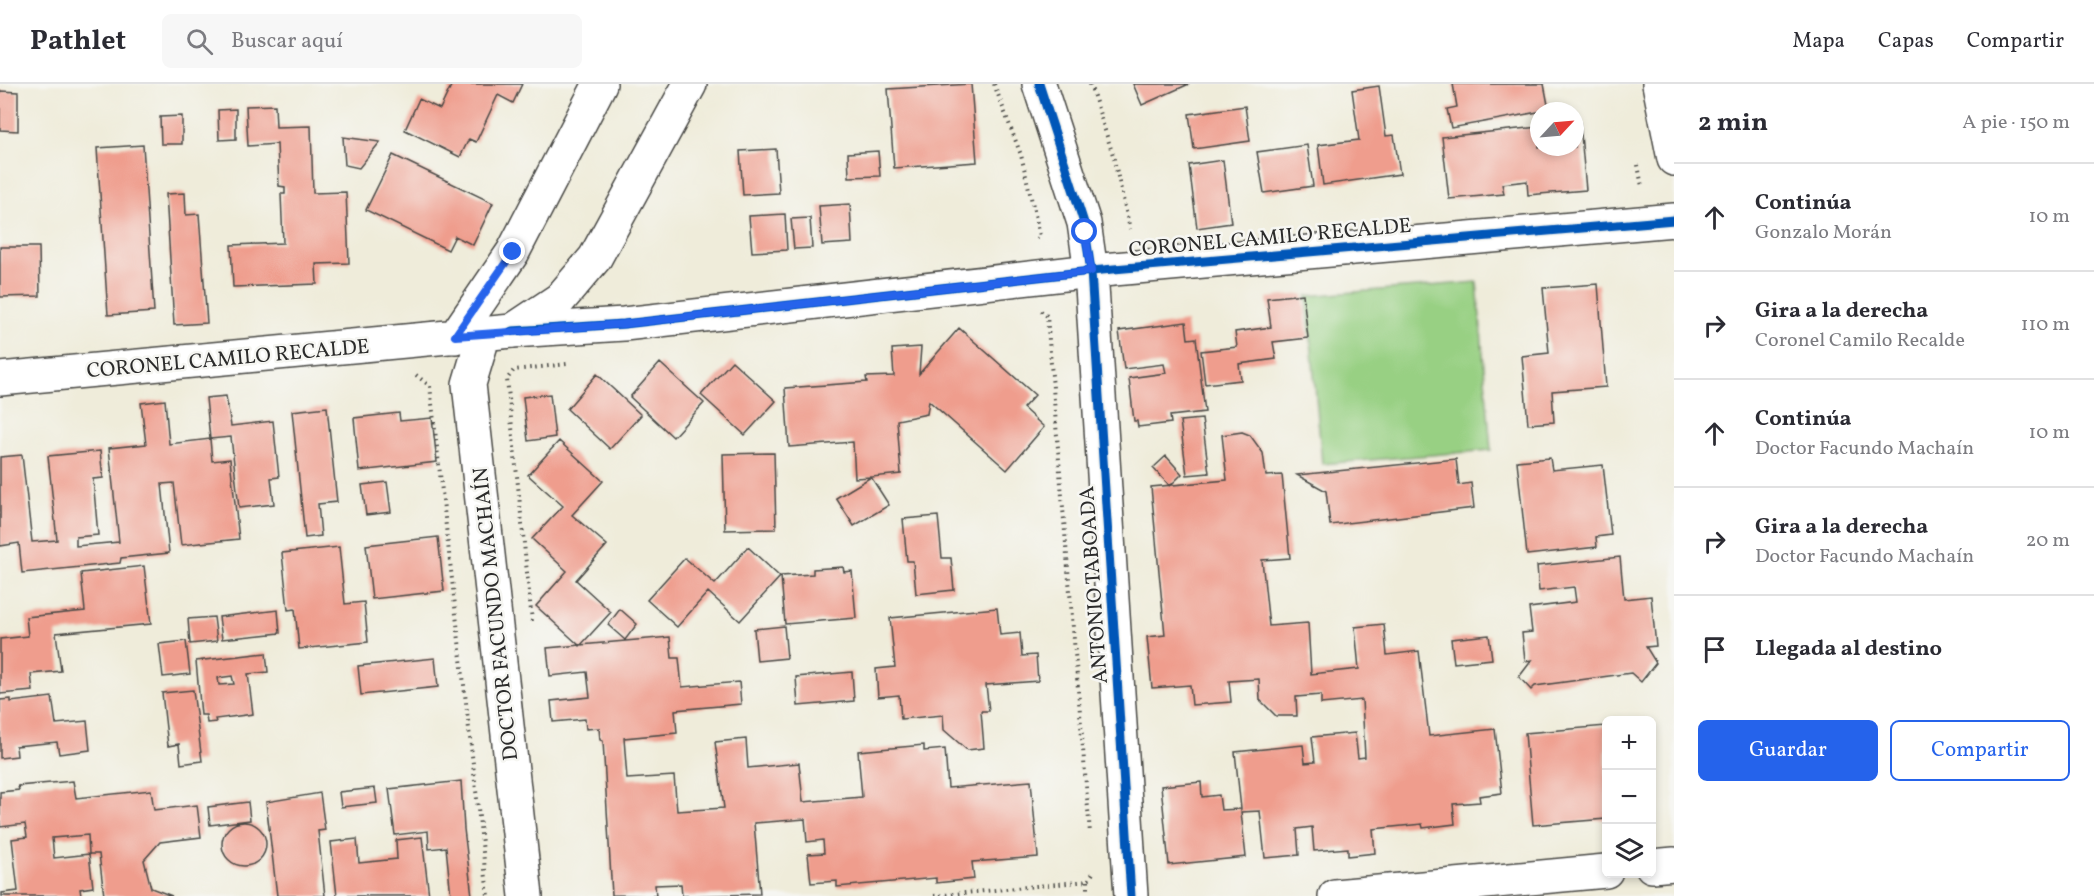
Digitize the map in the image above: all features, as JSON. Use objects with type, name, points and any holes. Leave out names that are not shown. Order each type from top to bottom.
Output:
[{"type":"street","name":"DOCTOR FACUNDO MACHAÍN","points":[[526,896],[469,384],[513,252],[600,84]]},
{"type":"street","points":[[484,334],[560,299],[595,258],[690,84]]},
{"type":"street","name":"ANTONIO TABOADA","points":[[1039,84],[1084,223],[1091,271],[1131,896]]},
{"type":"street","points":[[1659,84],[1674,159]]},
{"type":"street","name":"CORONEL CAMILO RECALDE","points":[[0,379],[484,334],[624,324],[1091,271],[1674,220]]},
{"type":"street","points":[[1656,866],[1674,864]]},
{"type":"street","points":[[1335,896],[1602,871]]},
{"type":"path","points":[[994,84],[1021,155],[1040,236]]},
{"type":"path","points":[[1090,84],[1113,155],[1130,229],[1119,230]]},
{"type":"path","points":[[1035,241],[1040,236],[1048,236]]},
{"type":"path","points":[[404,375],[416,374],[430,386],[488,896]]},
{"type":"path","points":[[934,896],[1088,881],[1094,876],[1093,864]]},
{"type":"path","points":[[1088,881],[1088,889]]},
{"type":"green space","points":[[1477,282],[1491,450],[1322,464],[1307,296]]},
{"type":"building","points":[[452,84],[522,84],[513,103],[498,95],[476,142],[469,139],[460,157],[405,130],[419,99],[440,109]]},
{"type":"building","points":[[971,84],[977,162],[894,168],[888,89]]},
{"type":"building","points":[[1133,84],[1189,84],[1142,105]]},
{"type":"building","points":[[1453,84],[1544,84],[1547,102],[1530,102],[1530,113],[1451,128],[1447,109],[1457,107]]},
{"type":"building","points":[[1379,86],[1386,136],[1394,135],[1400,174],[1323,185],[1318,145],[1359,140],[1352,90]]},
{"type":"building","points":[[0,91],[18,92],[18,131],[0,130]]},
{"type":"building","points":[[275,105],[276,127],[311,126],[313,193],[346,192],[349,263],[316,264],[317,284],[233,287],[231,245],[283,243],[281,194],[285,194],[285,187],[279,186],[277,144],[248,146],[246,106]]},
{"type":"building","points":[[1245,106],[1250,141],[1194,149],[1189,114]]},
{"type":"building","points":[[236,109],[236,139],[219,140],[218,110]]},
{"type":"building","points":[[182,116],[182,144],[161,144],[160,117]]},
{"type":"building","points":[[1530,128],[1530,156],[1583,156],[1586,190],[1528,195],[1527,181],[1502,184],[1504,194],[1449,199],[1442,137]]},
{"type":"building","points":[[343,137],[380,142],[359,168],[345,165]]},
{"type":"building","points":[[143,145],[154,312],[108,315],[97,148]]},
{"type":"building","points":[[1307,145],[1313,186],[1264,193],[1257,152]]},
{"type":"building","points":[[776,149],[779,193],[743,195],[740,151]]},
{"type":"building","points":[[878,151],[880,176],[849,177],[848,153]]},
{"type":"building","points":[[393,155],[493,203],[473,245],[455,236],[448,250],[366,210]]},
{"type":"building","points":[[1223,160],[1231,223],[1197,228],[1189,165]]},
{"type":"building","points":[[185,193],[186,215],[199,214],[207,323],[174,325],[166,194]]},
{"type":"building","points":[[850,204],[852,243],[822,245],[819,206]]},
{"type":"building","points":[[785,214],[787,250],[752,252],[749,216]]},
{"type":"building","points":[[810,218],[812,248],[794,249],[791,219]]},
{"type":"building","points":[[0,247],[39,247],[40,296],[0,297]]},
{"type":"building","points":[[1598,284],[1606,387],[1552,391],[1554,422],[1528,424],[1522,356],[1549,353],[1543,288]]},
{"type":"building","points":[[1303,294],[1308,338],[1273,342],[1276,359],[1239,364],[1241,380],[1205,384],[1201,351],[1237,347],[1235,332],[1271,327],[1267,298]]},
{"type":"building","points":[[1186,322],[1188,339],[1196,338],[1205,412],[1170,416],[1171,423],[1138,427],[1137,421],[1134,421],[1129,378],[1166,373],[1164,364],[1124,369],[1119,331]]},
{"type":"building","points":[[959,328],[1035,395],[1023,408],[1044,427],[1007,470],[929,401],[927,414],[897,420],[901,474],[855,478],[853,442],[789,447],[785,388],[867,382],[866,377],[894,376],[892,349],[921,347],[919,374]]},
{"type":"building","points":[[732,361],[776,401],[745,435],[701,395]]},
{"type":"building","points":[[660,363],[704,403],[673,437],[630,397]]},
{"type":"building","points":[[597,374],[641,415],[610,449],[567,409]]},
{"type":"building","points":[[550,394],[555,437],[528,441],[523,397]]},
{"type":"building","points":[[226,396],[231,426],[273,421],[279,477],[271,478],[274,504],[239,508],[231,437],[210,439],[206,398]]},
{"type":"building","points":[[165,400],[169,444],[210,439],[212,461],[230,459],[239,539],[181,545],[174,483],[162,484],[169,553],[121,558],[120,563],[22,573],[19,543],[0,546],[0,457],[22,455],[32,542],[57,540],[48,456],[100,451],[103,478],[93,479],[98,535],[76,537],[76,546],[119,542],[109,448],[146,444],[141,403]]},
{"type":"building","points":[[327,407],[337,502],[318,504],[321,536],[305,538],[292,411]]},
{"type":"building","points":[[399,413],[400,421],[432,418],[437,462],[359,471],[354,418]]},
{"type":"building","points":[[1202,419],[1209,473],[1187,475],[1180,421]]},
{"type":"building","points":[[1242,432],[1250,435],[1263,453],[1266,476],[1282,475],[1290,558],[1262,560],[1269,626],[1308,623],[1311,674],[1359,669],[1355,627],[1384,624],[1387,655],[1419,651],[1429,736],[1495,729],[1502,793],[1479,796],[1480,802],[1453,804],[1455,824],[1423,828],[1422,824],[1373,829],[1375,853],[1348,856],[1348,848],[1314,851],[1312,827],[1297,829],[1299,855],[1265,858],[1260,811],[1241,812],[1246,857],[1169,865],[1161,786],[1201,782],[1202,797],[1219,795],[1221,810],[1241,809],[1235,752],[1303,745],[1305,763],[1315,762],[1312,737],[1355,733],[1358,758],[1365,757],[1362,700],[1321,704],[1321,695],[1296,697],[1297,716],[1276,716],[1260,700],[1259,679],[1229,681],[1231,702],[1192,705],[1190,685],[1152,688],[1147,637],[1165,635],[1151,487],[1227,480],[1222,435]]},
{"type":"building","points":[[559,441],[603,481],[572,515],[607,545],[576,580],[611,612],[580,646],[536,606],[567,571],[532,539],[563,506],[528,475]]},
{"type":"building","points":[[774,453],[776,529],[725,530],[723,454]]},
{"type":"building","points":[[1166,456],[1182,474],[1170,486],[1153,468]]},
{"type":"building","points":[[1550,458],[1552,470],[1603,465],[1611,535],[1596,537],[1597,547],[1527,555],[1517,461]]},
{"type":"building","points":[[1456,459],[1459,485],[1471,483],[1474,508],[1330,525],[1326,491],[1297,475]]},
{"type":"building","points":[[871,477],[889,505],[854,526],[836,498]]},
{"type":"building","points":[[387,482],[391,512],[366,515],[362,485]]},
{"type":"building","points":[[938,516],[942,558],[951,558],[954,590],[916,594],[913,561],[907,561],[903,519]]},
{"type":"building","points":[[438,537],[444,591],[372,599],[366,545]]},
{"type":"building","points":[[339,547],[345,604],[364,602],[368,642],[299,649],[295,609],[288,610],[282,553]]},
{"type":"building","points":[[748,547],[780,577],[740,621],[708,592],[677,627],[647,600],[685,558],[715,584]]},
{"type":"building","points":[[1620,557],[1624,599],[1651,596],[1656,646],[1646,647],[1656,663],[1641,682],[1631,673],[1535,686],[1531,690],[1519,677],[1532,660],[1525,661],[1522,633],[1532,632],[1529,608],[1576,602],[1574,587],[1539,591],[1537,566]]},
{"type":"building","points":[[144,566],[151,624],[56,633],[61,671],[31,674],[33,691],[0,694],[0,639],[28,636],[26,617],[85,611],[81,573]]},
{"type":"building","points":[[843,567],[844,572],[852,571],[856,618],[785,624],[781,576],[813,574],[813,569]]},
{"type":"building","points":[[997,608],[1000,635],[1020,633],[1022,656],[1036,655],[1038,681],[986,685],[989,711],[981,711],[984,748],[967,750],[944,730],[943,715],[901,719],[899,695],[878,697],[876,669],[895,667],[890,618]]},
{"type":"building","points":[[620,609],[637,624],[625,640],[608,625]]},
{"type":"building","points":[[278,610],[280,633],[222,639],[219,617]]},
{"type":"building","points":[[214,617],[217,641],[190,644],[188,619]]},
{"type":"building","points":[[784,626],[787,658],[757,661],[754,629]]},
{"type":"building","points":[[1489,635],[1492,659],[1454,663],[1451,639]]},
{"type":"building","points":[[670,637],[672,658],[679,658],[682,687],[739,682],[741,704],[675,710],[677,733],[624,738],[627,779],[674,776],[677,811],[724,808],[715,742],[746,739],[748,768],[799,763],[803,802],[862,797],[858,751],[924,745],[924,751],[945,749],[948,788],[1031,781],[1038,857],[972,862],[974,879],[936,883],[936,878],[837,887],[837,881],[811,883],[808,854],[824,853],[823,840],[807,842],[805,819],[754,823],[760,894],[682,896],[681,884],[655,885],[656,896],[612,895],[603,741],[600,740],[599,728],[586,729],[585,719],[553,722],[551,701],[590,697],[587,672],[550,676],[547,648]]},
{"type":"building","points":[[186,641],[190,674],[163,677],[159,644]]},
{"type":"building","points":[[266,653],[268,672],[248,674],[253,714],[215,719],[216,722],[207,723],[206,715],[201,715],[196,661]],"holes":[[[232,676],[234,684],[219,685],[218,678]]]},
{"type":"building","points":[[435,658],[438,687],[361,695],[358,666]]},
{"type":"building","points":[[852,672],[854,701],[798,706],[796,677]]},
{"type":"building","points":[[193,690],[202,761],[181,764],[179,744],[168,746],[162,693]]},
{"type":"building","points":[[52,697],[56,724],[87,721],[90,750],[59,754],[57,742],[16,746],[17,756],[0,758],[0,700],[11,699],[11,702]]},
{"type":"building","points":[[1602,726],[1602,819],[1533,825],[1525,733]]},
{"type":"building","points":[[73,781],[76,798],[151,790],[154,810],[197,805],[201,837],[160,842],[144,860],[151,888],[172,896],[104,896],[99,854],[89,854],[93,887],[80,889],[81,896],[2,896],[2,893],[18,891],[12,839],[27,837],[25,824],[0,827],[0,792],[19,790],[18,786]],"holes":[[[88,835],[89,854],[54,858],[52,838]]]},
{"type":"building","points":[[461,781],[472,896],[451,896],[446,847],[429,849],[428,831],[395,835],[389,789]]},
{"type":"building","points":[[375,788],[377,803],[341,807],[339,792]]},
{"type":"building","points":[[320,793],[325,830],[318,831],[325,896],[277,896],[266,802]]},
{"type":"building","points":[[248,802],[250,820],[210,825],[208,807]]},
{"type":"building","points":[[244,822],[253,823],[260,828],[265,835],[265,853],[260,860],[253,865],[244,866],[235,865],[228,860],[223,853],[222,844],[223,835],[228,828],[235,823]]},
{"type":"building","points":[[422,837],[429,896],[337,896],[331,842],[357,839],[359,863],[397,859],[396,840]]},
{"type":"cycle path","points":[[1039,84],[1084,223],[1091,271],[1131,896]]},
{"type":"cycle path","points":[[512,331],[624,324],[1091,271],[1674,220]]},
{"type":"route","points":[[513,252],[455,336],[624,324],[1091,271],[1085,232]]}]
